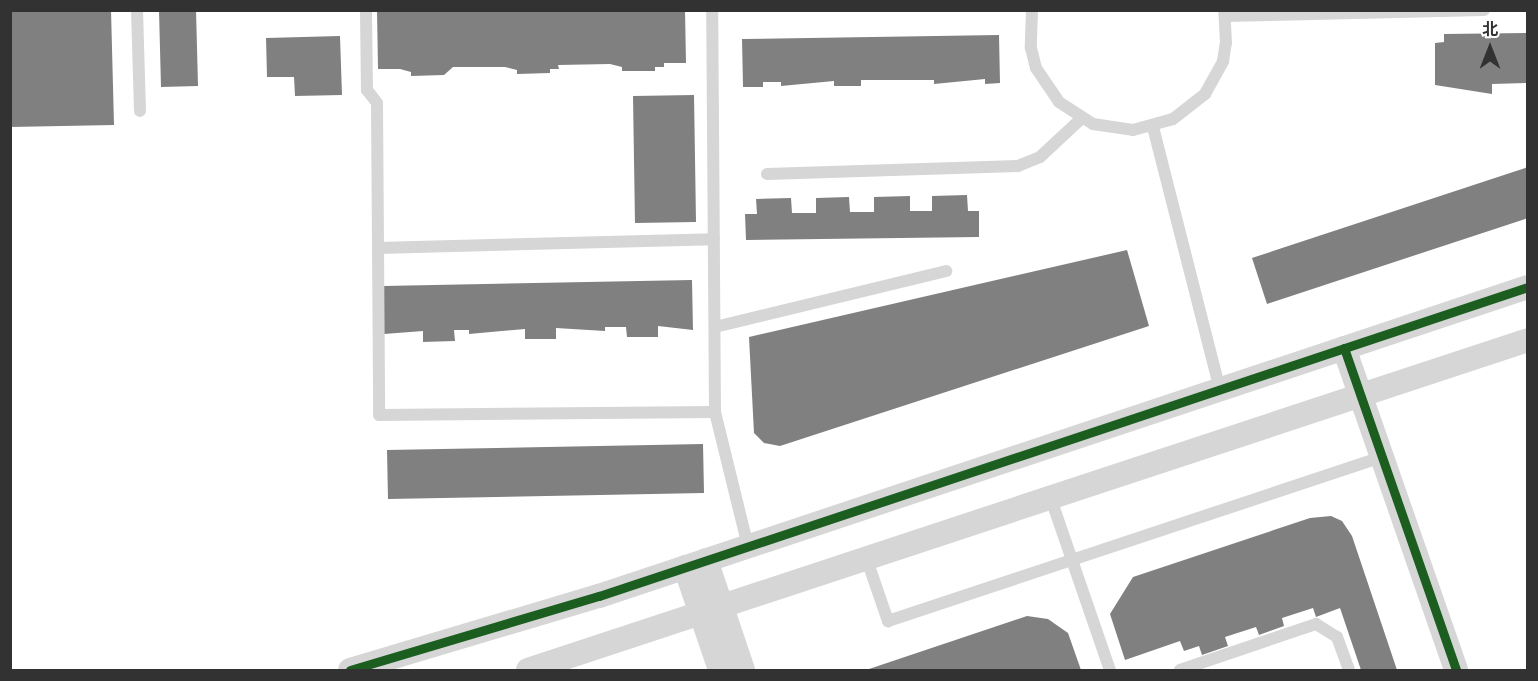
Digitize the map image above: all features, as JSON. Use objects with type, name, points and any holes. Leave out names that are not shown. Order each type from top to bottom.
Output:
[{"type":"street","points":[[350,670],[696,563],[1527,287]]},
{"type":"street","points":[[528,670],[867,560],[1527,340]]},
{"type":"street","points":[[1344,348],[1456,670]]},
{"type":"street","points":[[696,563],[711,611],[720,670]]},
{"type":"street","points":[[711,611],[743,670]]},
{"type":"lane","points":[[137,10],[140,111]]},
{"type":"lane","points":[[366,10],[367,90],[377,103],[379,415],[716,412]]},
{"type":"lane","points":[[712,10],[716,412],[748,546]]},
{"type":"lane","points":[[1032,10],[1031,48],[1036,68],[1059,102],[1082,118],[1113,129],[1154,127],[1173,119],[1205,94],[1222,61],[1225,13],[1484,10]]},
{"type":"lane","points":[[767,174],[1018,166],[1040,157],[1082,118]]},
{"type":"lane","points":[[1154,127],[1220,389]]},
{"type":"lane","points":[[378,248],[714,239]]},
{"type":"lane","points":[[715,327],[946,271]]},
{"type":"lane","points":[[867,560],[888,621],[1382,457]]},
{"type":"lane","points":[[1051,499],[1110,670]]},
{"type":"lane","points":[[1180,670],[1317,624],[1337,637],[1349,670]]},
{"type":"building","points":[[10,10],[111,10],[114,125],[10,127]]},
{"type":"building","points":[[159,10],[196,10],[198,86],[161,87]]},
{"type":"building","points":[[377,10],[685,10],[686,63],[664,63],[664,67],[655,67],[655,71],[622,71],[622,67],[610,64],[558,65],[559,69],[550,69],[550,73],[517,74],[517,70],[505,67],[453,67],[444,75],[411,76],[411,72],[400,69],[378,69]]},
{"type":"building","points":[[1528,33],[1528,83],[1492,84],[1492,94],[1435,85],[1435,43],[1444,42],[1444,34]]},
{"type":"building","points":[[999,35],[1000,83],[985,84],[985,79],[934,84],[934,80],[861,80],[861,86],[834,86],[834,81],[781,86],[781,82],[763,82],[763,87],[743,87],[742,39]]},
{"type":"building","points":[[340,36],[342,95],[295,96],[294,77],[267,77],[266,38]]},
{"type":"building","points":[[694,95],[696,222],[635,223],[633,96]]},
{"type":"building","points":[[1528,167],[1528,218],[1267,304],[1252,258]]},
{"type":"building","points":[[967,195],[968,211],[979,211],[979,237],[746,240],[745,214],[757,214],[756,199],[791,198],[792,213],[816,213],[816,198],[849,197],[850,212],[874,212],[874,197],[910,196],[910,211],[932,211],[932,196]]},
{"type":"building","points":[[1127,250],[1149,326],[780,446],[764,443],[754,433],[749,337]]},
{"type":"building","points":[[692,280],[693,330],[658,326],[658,337],[627,337],[626,327],[605,327],[605,331],[556,328],[556,339],[525,339],[525,329],[469,334],[469,330],[454,330],[455,341],[423,342],[423,331],[384,334],[383,286]]},
{"type":"building","points":[[703,444],[704,493],[388,499],[387,450]]},
{"type":"building","points":[[1331,516],[1342,521],[1352,536],[1397,670],[1361,670],[1340,608],[1316,617],[1313,608],[1282,618],[1284,626],[1259,635],[1256,627],[1225,637],[1228,646],[1202,655],[1199,646],[1184,651],[1180,641],[1125,660],[1110,614],[1133,577],[1310,518]]},
{"type":"building","points":[[1027,616],[1048,619],[1068,633],[1081,670],[866,670]]},
{"type":"cycle path","points":[[350,670],[599,596],[1528,287]]},
{"type":"cycle path","points":[[1344,348],[1456,670]]}]
